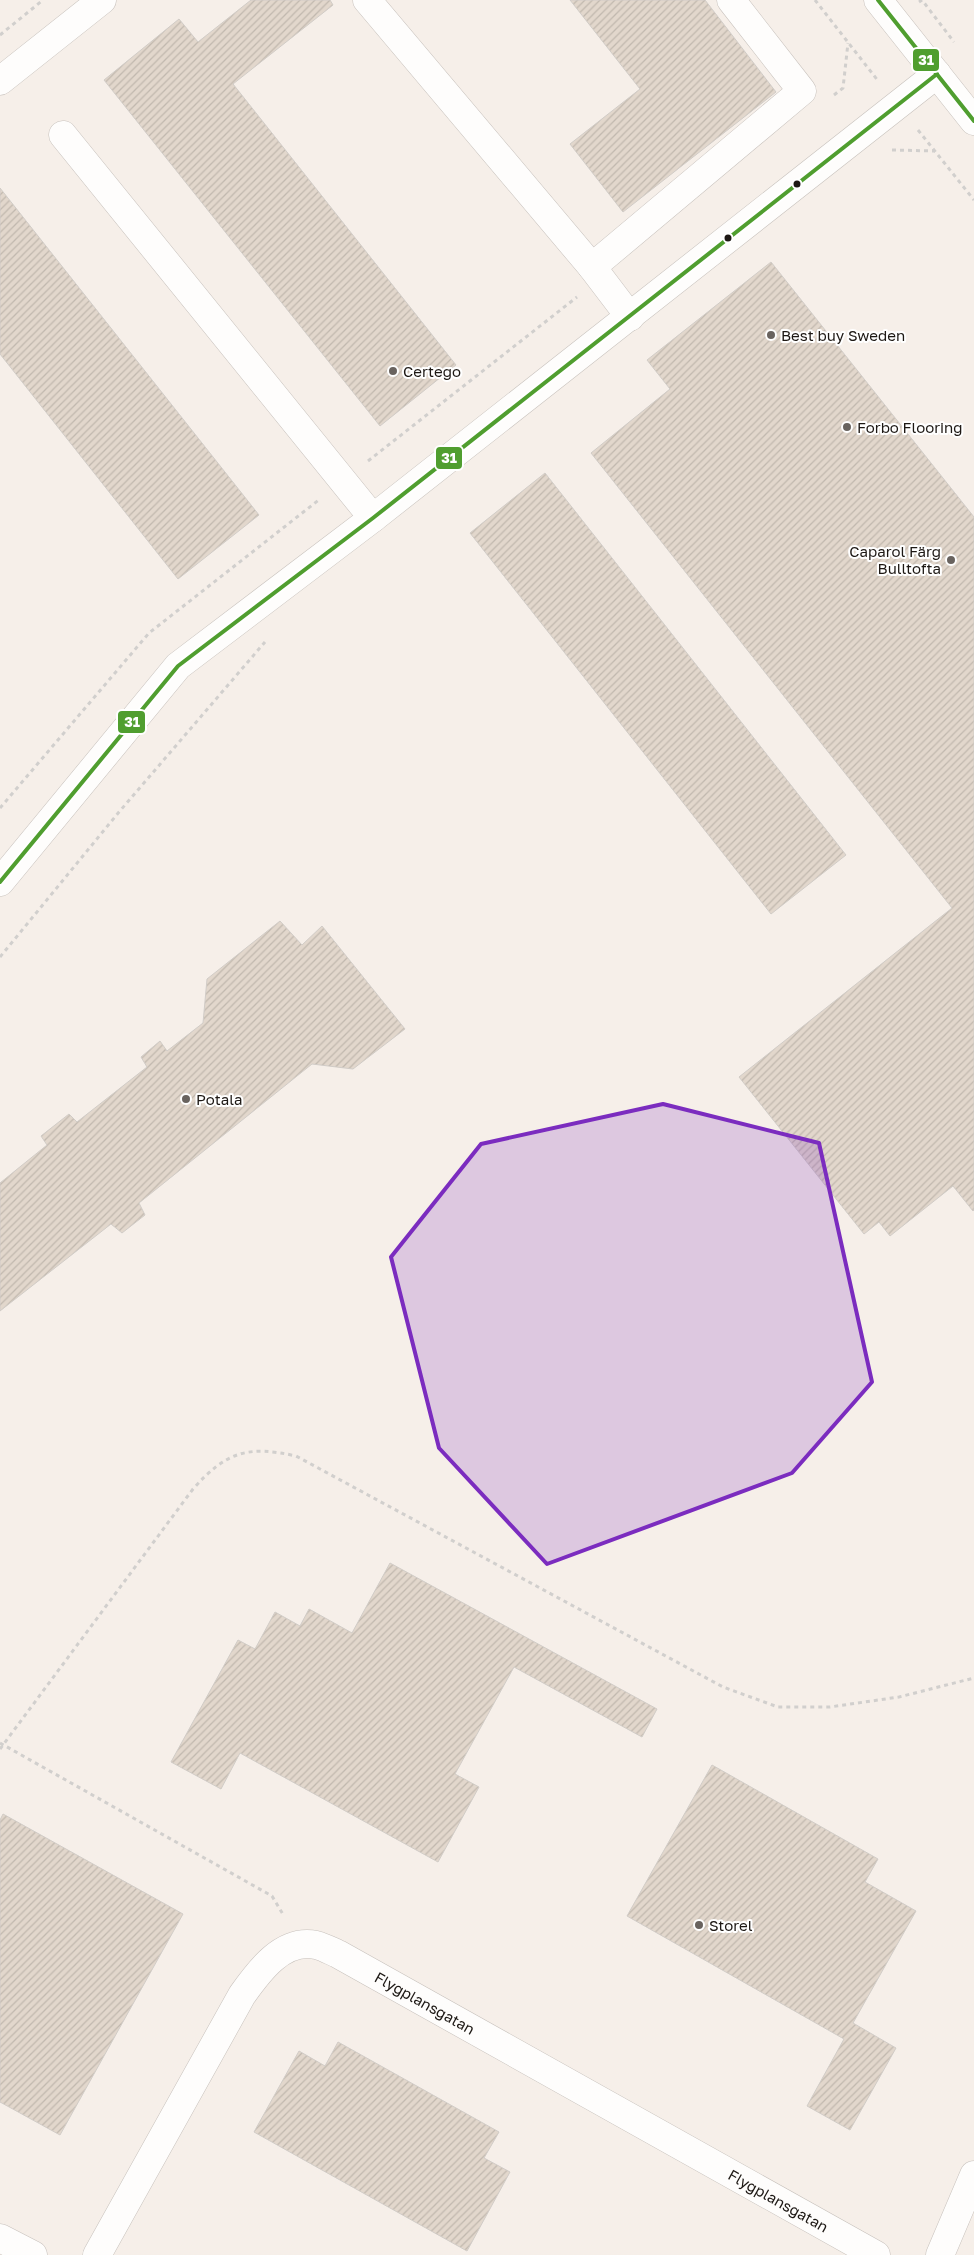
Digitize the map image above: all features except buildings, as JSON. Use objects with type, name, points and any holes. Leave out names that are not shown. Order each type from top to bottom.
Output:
[{"type":"street","points":[[0,81],[102,0]]},
{"type":"street","points":[[367,0],[596,273],[630,317]]},
{"type":"street","points":[[596,273],[802,91],[732,0]]},
{"type":"street","points":[[878,0],[974,121]]},
{"type":"street","points":[[0,882],[178,666],[373,518],[936,74]]},
{"type":"street","points":[[63,135],[373,518]]},
{"type":"street","points":[[97,2255],[242,1995],[256,1975],[276,1955],[300,1945]]},
{"type":"street","name":"Flygplansgatan","points":[[300,1945],[316,1945],[338,1954],[876,2255]]},
{"type":"street","points":[[940,2255],[974,2175]]},
{"type":"street","points":[[0,2238],[33,2255]]},
{"type":"path","points":[[0,35],[43,0]]},
{"type":"path","points":[[922,0],[956,45]]},
{"type":"path","points":[[828,99],[843,88],[848,43]]},
{"type":"path","points":[[887,150],[935,151]]},
{"type":"path","points":[[0,808],[150,633],[343,481],[596,273]]},
{"type":"path","points":[[0,957],[119,812],[271,634]]},
{"type":"path","points":[[0,1749],[1,1744],[193,1489],[210,1471],[228,1458],[250,1451],[273,1451],[296,1456],[723,1687],[778,1707],[840,1706],[899,1697],[974,1678]]},
{"type":"path","points":[[1,1744],[272,1896],[300,1945]]},
{"type":"highlighted area","points":[[663,1104],[819,1143],[872,1382],[792,1473],[547,1564],[439,1448],[391,1257],[481,1144]]},
{"type":"transit line","name":"31","points":[[878,0],[974,121]]},
{"type":"transit line","name":"31","points":[[0,882],[178,666],[373,518],[937,74]]},
{"type":"place","name":"Best buy Sweden","points":[[771,335]]},
{"type":"place","name":"Certego","points":[[393,371]]},
{"type":"place","name":"Forbo Flooring","points":[[847,427]]},
{"type":"place","name":"Caparol Färg Bulltofta","points":[[951,560]]},
{"type":"place","name":"Potala","points":[[186,1099]]},
{"type":"place","name":"Storel","points":[[699,1925]]}]
